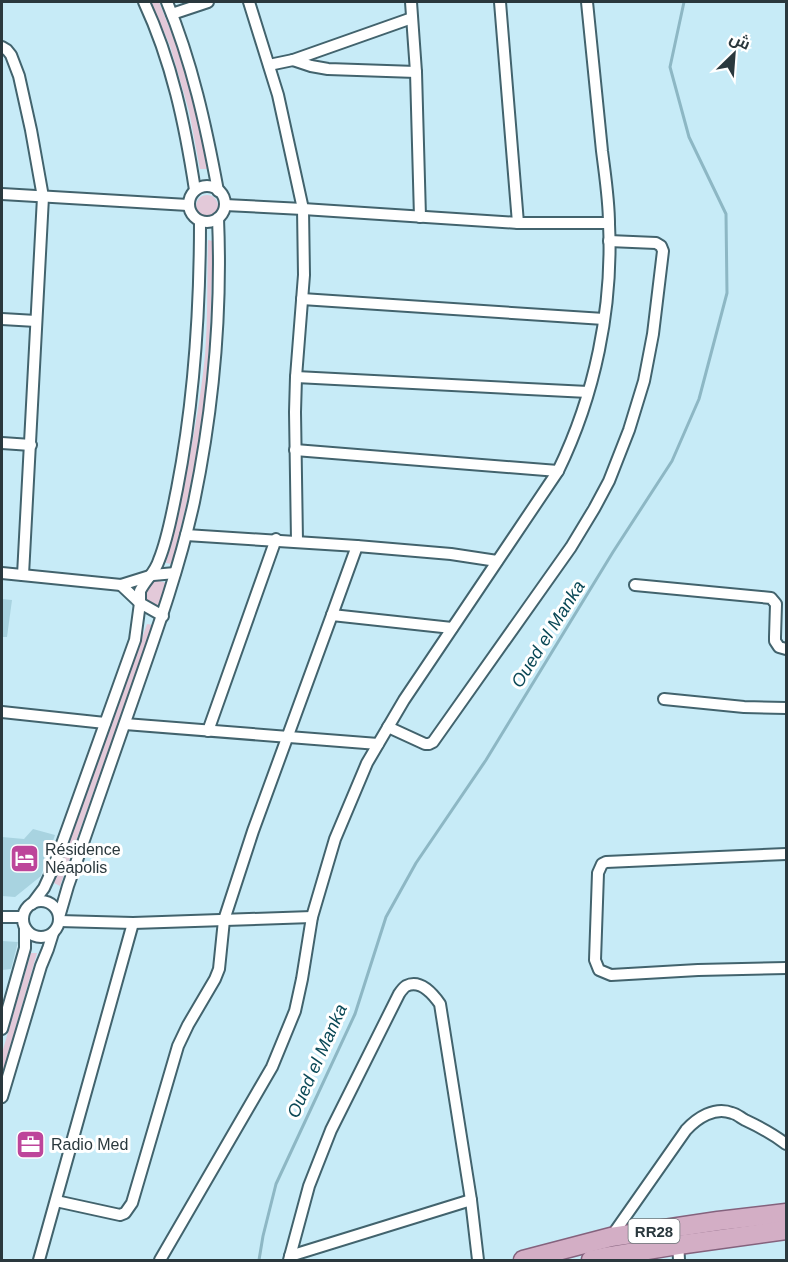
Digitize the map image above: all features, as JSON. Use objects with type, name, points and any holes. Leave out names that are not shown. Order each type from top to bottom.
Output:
[{"type":"main road","name":"RR28","points":[[523,1260],[611,1237],[678,1244],[786,1213]]},
{"type":"main road","name":"RR28","points":[[591,1260],[678,1244],[786,1230]]},
{"type":"street","points":[[144,2],[175,85],[195,190]]},
{"type":"street","points":[[166,2],[186,54],[201,108],[218,191]]},
{"type":"street","points":[[172,14],[208,2]]},
{"type":"street","points":[[249,2],[278,95],[303,209],[305,256],[296,377],[297,541]]},
{"type":"street","points":[[411,2],[416,72],[420,217]]},
{"type":"street","points":[[500,2],[518,224]]},
{"type":"street","points":[[160,1260],[272,1067],[295,1011],[312,917],[335,839],[355,790],[388,727],[558,471],[588,393],[604,319],[609,268],[609,223],[587,2]]},
{"type":"street","points":[[269,65],[293,60],[412,18]]},
{"type":"street","points":[[2,47],[11,55],[19,76],[43,197],[23,575]]},
{"type":"street","points":[[293,60],[328,69],[416,72]]},
{"type":"street","points":[[207,186],[218,191],[225,205],[223,213],[213,222],[200,222],[194,218],[188,205],[195,190],[207,186]]},
{"type":"street","points":[[2,194],[188,205]]},
{"type":"street","points":[[225,205],[518,224],[609,223]]},
{"type":"street","points":[[2,1097],[52,933],[58,925],[68,886],[163,616],[194,503],[214,371],[219,282],[218,218]]},
{"type":"street","points":[[2,1029],[25,948],[24,923],[27,907],[44,888],[52,872],[135,640],[140,591],[153,575],[166,537],[185,446],[197,330],[200,222]]},
{"type":"street","points":[[388,727],[425,744],[431,744],[435,740],[571,547],[609,481],[629,430],[644,381],[654,334],[663,251],[656,243],[609,241]]},
{"type":"street","points":[[302,300],[604,319]]},
{"type":"street","points":[[2,319],[36,321]]},
{"type":"street","points":[[296,377],[588,393]]},
{"type":"street","points":[[2,443],[31,445]]},
{"type":"street","points":[[295,450],[558,471]]},
{"type":"street","points":[[186,534],[451,554],[497,561]]},
{"type":"street","points":[[208,731],[276,539]]},
{"type":"street","points":[[56,1201],[120,1215],[129,1209],[178,1046],[219,969],[224,920],[253,831],[357,546]]},
{"type":"street","points":[[2,573],[121,585],[153,575],[175,573]]},
{"type":"street","points":[[121,585],[140,603],[163,616]]},
{"type":"street","points":[[635,585],[771,598],[776,604],[775,641],[779,647],[786,649]]},
{"type":"street","points":[[332,615],[452,628]]},
{"type":"street","points":[[664,699],[744,708],[786,708]]},
{"type":"street","points":[[2,712],[105,723]]},
{"type":"street","points":[[125,724],[378,744]]},
{"type":"street","points":[[786,854],[602,864],[598,873],[595,960],[599,970],[611,975],[786,968]]},
{"type":"street","points":[[32,903],[39,901],[52,905],[59,919]]},
{"type":"street","points":[[2,917],[24,923],[29,933],[41,937],[52,933]]},
{"type":"street","points":[[59,919],[133,923],[312,917]]},
{"type":"street","points":[[39,1260],[133,923]]},
{"type":"street","points":[[289,1258],[309,1186],[331,1130],[399,994],[406,986],[416,985],[426,988],[440,1004],[471,1200],[476,1260]]},
{"type":"street","points":[[611,1237],[686,1130],[704,1115],[731,1112],[759,1126],[786,1144]]},
{"type":"street","points":[[289,1258],[471,1200]]},
{"type":"shaded area","points":[[151,2],[159,2],[176,44],[196,108],[207,169],[200,169],[189,111],[170,46]]},
{"type":"shaded area","points":[[207,195],[215,198],[218,206],[215,214],[207,217],[199,214],[196,206],[199,198]]},
{"type":"shaded area","points":[[208,240],[213,241],[205,402],[196,460],[172,564],[166,563],[194,434],[205,355]]},
{"type":"shaded area","points":[[153,581],[167,583],[159,607],[150,603],[144,592]]},
{"type":"shaded area","points":[[147,624],[153,625],[60,886],[54,883]]},
{"type":"shaded area","points":[[31,953],[37,953],[2,1075],[2,1053]]},
{"type":"building","points":[[2,599],[12,600],[7,637],[2,637]]},
{"type":"building","name":"Résidence Néapolis","points":[[33,829],[55,835],[41,876],[15,897],[2,896],[2,837],[24,839]]},
{"type":"building","points":[[2,941],[18,942],[11,969],[2,970]]},
{"type":"waterway","name":"Oued el Manka","points":[[259,1260],[276,1184],[355,1014],[386,917],[416,863],[486,760],[613,552],[672,461],[699,399],[727,293],[726,214],[689,137],[670,67],[684,2]]},
{"type":"place","name":"Résidence Néapolis","points":[[24,858]]},
{"type":"place","name":"Radio Med","points":[[30,1144]]}]
